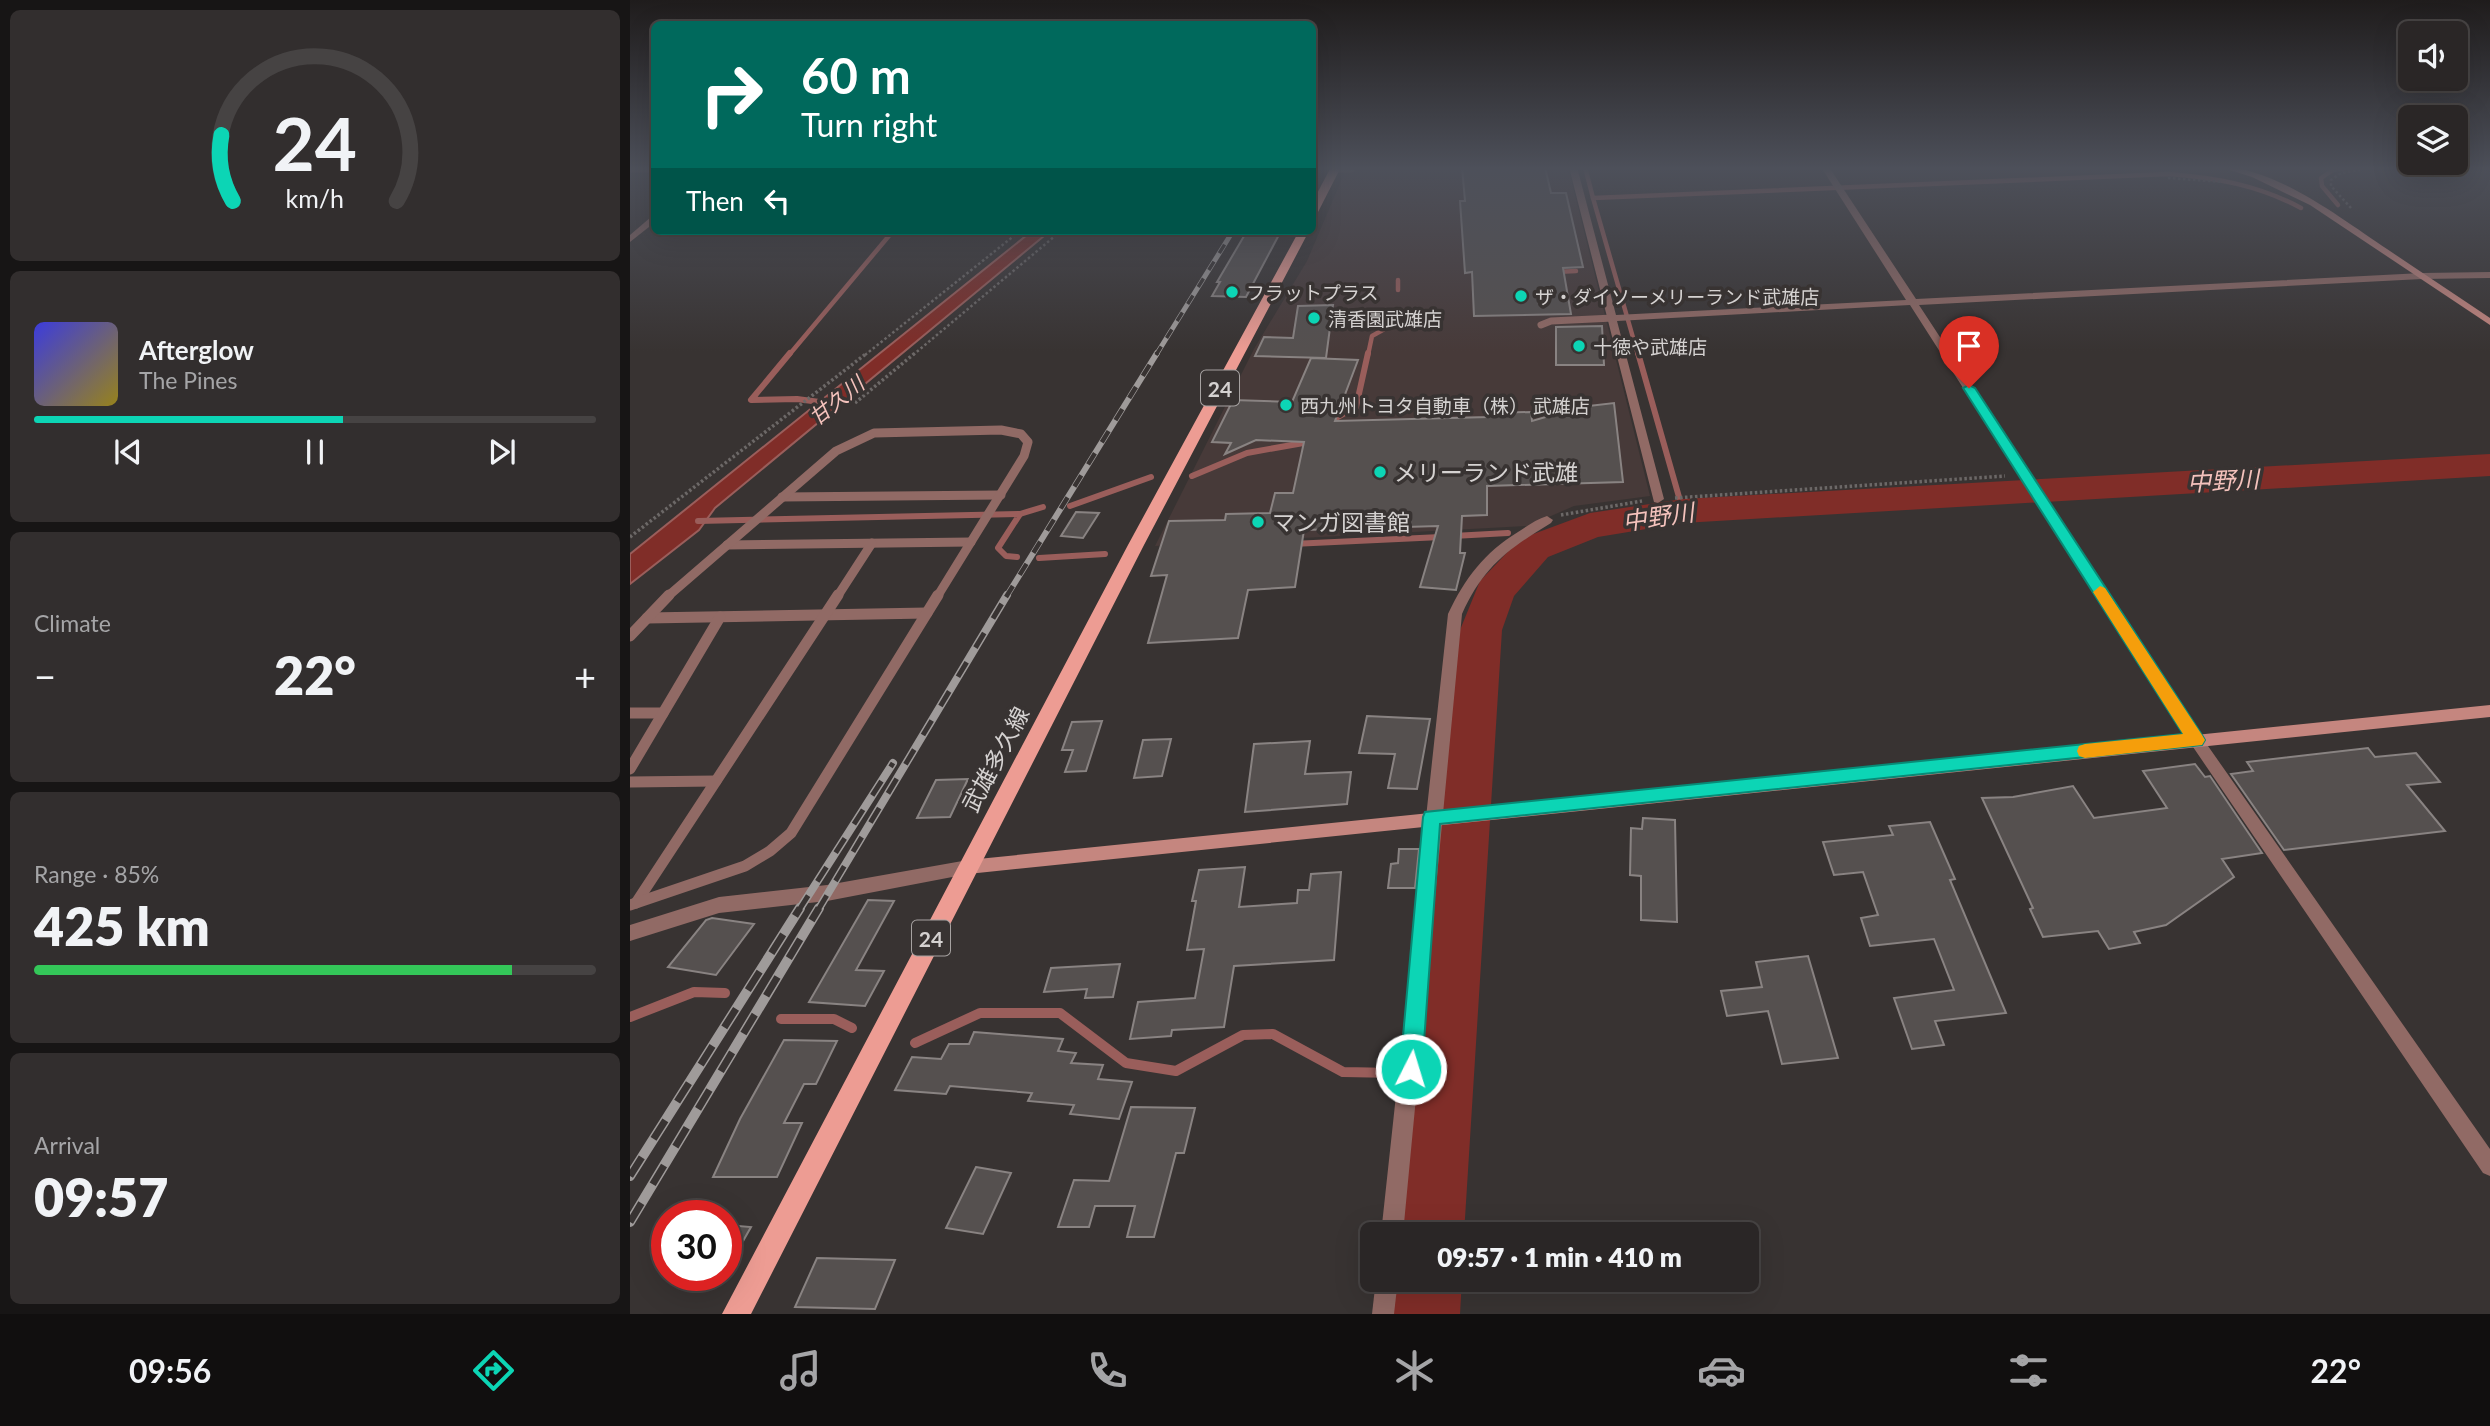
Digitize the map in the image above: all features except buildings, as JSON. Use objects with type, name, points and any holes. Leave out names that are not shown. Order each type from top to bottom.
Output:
[{"type":"main road","name":"武雄多久線","points":[[736,1314],[1132,554],[1302,235]]},
{"type":"street","points":[[1589,228],[1658,499]]},
{"type":"street","points":[[1866,228],[2196,740],[2490,1166]]},
{"type":"street","points":[[2349,228],[2490,321]]},
{"type":"street","points":[[1613,318],[2422,276],[2490,275]]},
{"type":"street","points":[[1393,1222],[1437,817],[1455,614],[1466,586],[1494,552],[1547,520]]},
{"type":"street","points":[[630,933],[719,905],[827,893],[968,867],[2490,711]]},
{"type":"street","points":[[1383,1314],[1386,1292]]},
{"type":"lane","points":[[1541,325],[1551,321],[1613,318]]},
{"type":"lane","points":[[630,636],[667,597],[836,451],[853,440],[874,433],[1001,430],[1021,434],[1028,442],[1024,456],[791,833],[770,851],[745,866],[633,904]]},
{"type":"lane","points":[[782,497],[1000,495]]},
{"type":"lane","points":[[727,545],[971,542]]},
{"type":"lane","points":[[633,904],[872,543]]},
{"type":"lane","points":[[647,618],[927,613]]},
{"type":"lane","points":[[630,769],[720,617]]},
{"type":"lane","points":[[630,713],[663,713]]},
{"type":"lane","points":[[630,782],[716,781]]},
{"type":"path","points":[[630,537],[814,396],[1015,235]]},
{"type":"path","points":[[856,404],[1056,235]]},
{"type":"path","points":[[1690,497],[2025,474]]},
{"type":"path","points":[[1547,520],[1577,511],[1658,499]]},
{"type":"shaded area","points":[[1321,228],[1583,228],[1650,496],[1574,506],[1528,526],[1155,546],[1254,349],[1307,261]]},
{"type":"water","name":"甘久川","points":[[1027,235],[1045,235],[715,508],[699,530],[630,584],[630,554]]},
{"type":"waterway","points":[[1602,228],[1638,355]]},
{"type":"waterway","points":[[789,355],[890,235]]},
{"type":"waterway","points":[[1555,272],[1576,271]]},
{"type":"waterway","points":[[1398,280],[1398,290]]},
{"type":"waterway","points":[[1368,355],[1372,336],[1397,322]]},
{"type":"waterway","name":"甘久川","points":[[790,353],[751,400],[797,399],[827,403]]},
{"type":"waterway","points":[[1329,422],[1356,407],[1368,353]]},
{"type":"waterway","points":[[1638,353],[1683,511]]},
{"type":"waterway","points":[[1192,476],[1247,453],[1309,442]]},
{"type":"waterway","name":"中野川","points":[[1432,1222],[1481,630],[1495,591],[1534,548],[1590,526],[1683,511],[2490,465]]},
{"type":"waterway","points":[[1070,506],[1151,477]]},
{"type":"waterway","points":[[1020,514],[1043,507]]},
{"type":"waterway","points":[[698,521],[1020,514]]},
{"type":"waterway","points":[[1017,557],[1006,556],[998,548],[1020,514]]},
{"type":"waterway","points":[[1453,536],[1508,533]]},
{"type":"waterway","points":[[1292,544],[1441,537]]},
{"type":"waterway","points":[[1039,558],[1105,554]]},
{"type":"waterway","points":[[630,1017],[694,992],[725,993]]},
{"type":"waterway","points":[[915,1043],[980,1013],[1060,1013],[1126,1063],[1176,1071],[1243,1035],[1273,1034],[1343,1072],[1396,1073]]},
{"type":"waterway","points":[[781,1019],[834,1019],[852,1028]]},
{"type":"waterway","name":"中野川","points":[[1425,1314],[1427,1292]]},
{"type":"railway","points":[[1156,355],[1231,235]]},
{"type":"railway","points":[[1006,597],[1157,353]]},
{"type":"railway","points":[[818,910],[1007,595]]},
{"type":"railway","points":[[799,910],[893,763]]},
{"type":"railway","points":[[630,1176],[800,908]]},
{"type":"railway","points":[[630,1222],[819,908]]},
{"type":"slow traffic","points":[[2085,751],[2196,740],[2100,592]]},
{"type":"place","name":"フラットプラス","points":[[1232,292]]},
{"type":"place","name":"ザ・ダイソーメリーランド武雄店","points":[[1521,296]]},
{"type":"place","name":"清香園武雄店","points":[[1314,318]]},
{"type":"place","name":"十徳や武雄店","points":[[1579,346]]},
{"type":"place","name":"西九州トヨタ自動車（株） 武雄店","points":[[1286,405]]},
{"type":"place","name":"メリーランド武雄","points":[[1380,472]]},
{"type":"place","name":"マンガ図書館","points":[[1258,522]]},
{"type":"route","points":[[1411,1069],[1432,817],[1494,813],[2196,740],[1969,388]]}]
